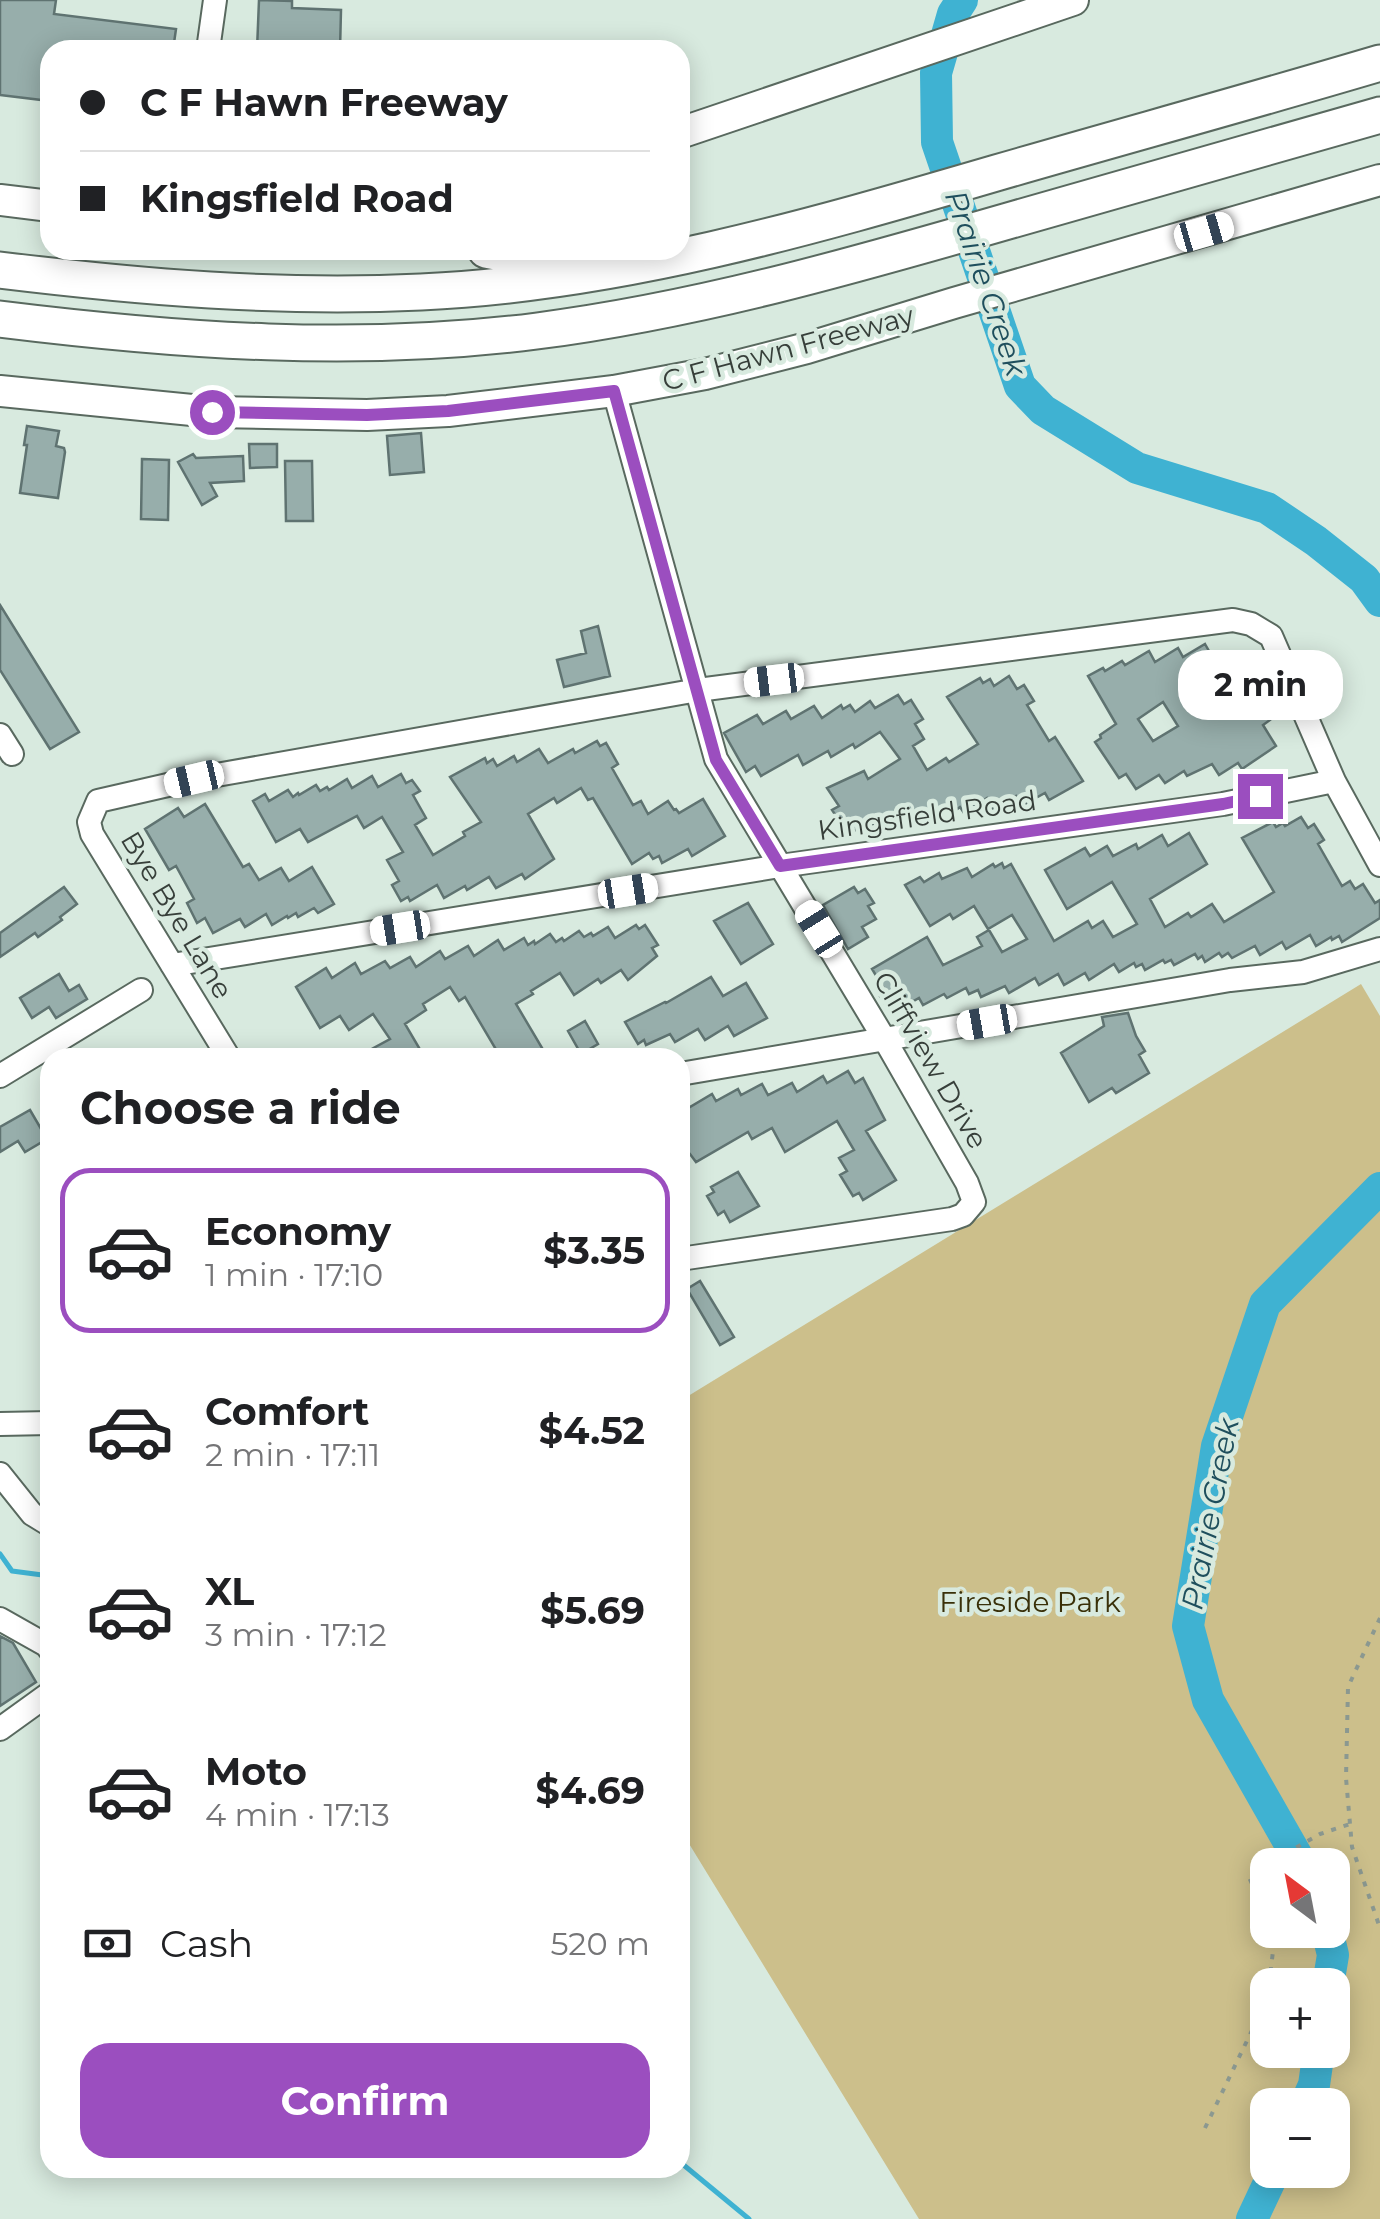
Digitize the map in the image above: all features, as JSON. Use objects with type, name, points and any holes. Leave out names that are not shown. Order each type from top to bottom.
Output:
[{"type":"highway","points":[[690,255],[903,200],[1380,63]]},
{"type":"highway","points":[[0,319],[139,335],[337,344],[534,332],[699,304],[831,272],[1380,115]]},
{"type":"highway","points":[[537,260],[598,272]]},
{"type":"highway","points":[[0,270],[224,292],[328,294],[423,292],[598,272],[661,260]]},
{"type":"main road","points":[[690,130],[1073,0]]},
{"type":"main road","name":"C F Hawn Freeway","points":[[0,391],[212,412],[367,415],[448,411],[614,391],[705,374],[808,348],[1380,180]]},
{"type":"main road","points":[[0,200],[40,205]]},
{"type":"street","points":[[209,40],[214,0]]},
{"type":"street","name":"Cliffview Drive","points":[[614,391],[716,760],[886,1040],[972,1192],[974,1202],[964,1215],[952,1219],[690,1258]]},
{"type":"street","points":[[698,690],[1233,620],[1251,624],[1271,636],[1334,782],[1380,865]]},
{"type":"street","name":"Bye Bye Lane","points":[[222,1048],[92,834],[90,822],[98,801],[194,779],[698,690]]},
{"type":"street","name":"Kingsfield Road","points":[[172,965],[780,866],[1223,804],[1334,782]]},
{"type":"street","points":[[690,1072],[1212,983],[1303,972],[1380,949]]},
{"type":"street","points":[[46,1048],[142,990]]},
{"type":"street","points":[[0,1076],[40,1052]]},
{"type":"street","points":[[0,1424],[40,1423]]},
{"type":"street","points":[[0,1474],[40,1519]]},
{"type":"street","points":[[0,1619],[40,1642]]},
{"type":"street","points":[[0,1728],[40,1699]]},
{"type":"path","points":[[1380,1618],[1348,1687],[1346,1778],[1352,1847],[1380,1928]]},
{"type":"path","points":[[1295,1848],[1350,1824]]},
{"type":"path","points":[[1206,2128],[1250,2035]]},
{"type":"green space","name":"Fireside Park","points":[[1361,984],[1380,1016],[1380,2219],[919,2219],[690,1845],[690,1395]]},
{"type":"building","points":[[0,0],[56,0],[54,14],[176,29],[174,40],[40,40],[40,100],[0,95]]},
{"type":"building","points":[[259,0],[292,1],[292,8],[341,10],[340,40],[257,40]]},
{"type":"building","points":[[27,426],[59,431],[56,446],[65,452],[58,498],[20,493]]},
{"type":"building","points":[[421,433],[424,472],[390,475],[387,436]]},
{"type":"building","points":[[249,444],[277,444],[277,467],[250,468]]},
{"type":"building","points":[[193,454],[196,458],[243,456],[244,481],[210,483],[217,496],[202,505],[178,462]]},
{"type":"building","points":[[142,459],[169,460],[168,520],[141,519]]},
{"type":"building","points":[[285,461],[312,461],[313,521],[286,521]]},
{"type":"building","points":[[0,605],[79,732],[50,749],[0,670]]},
{"type":"building","points":[[598,626],[610,676],[564,687],[557,660],[586,653],[581,631]]},
{"type":"building","points":[[1205,644],[1213,658],[1219,654],[1228,671],[1223,674],[1243,709],[1251,704],[1255,710],[1262,706],[1270,720],[1263,725],[1276,746],[1242,769],[1238,763],[1219,775],[1212,764],[1187,776],[1184,771],[1165,783],[1159,775],[1136,789],[1126,774],[1119,778],[1095,742],[1116,724],[1088,676],[1122,661],[1125,665],[1149,651],[1155,662],[1178,648],[1183,657]],"holes":[[[1163,702],[1178,726],[1153,741],[1138,719]]]},
{"type":"building","points":[[1009,676],[1017,689],[1024,685],[1034,701],[1027,705],[1049,741],[1055,737],[1083,781],[1049,800],[1045,793],[1021,806],[1016,796],[993,809],[987,798],[964,813],[952,804],[938,812],[935,808],[928,810],[910,821],[906,815],[881,825],[871,820],[854,831],[850,824],[844,828],[832,810],[839,806],[827,788],[864,771],[868,779],[900,759],[880,732],[855,748],[853,744],[831,757],[828,751],[803,765],[798,755],[761,776],[755,766],[746,772],[724,733],[757,715],[763,724],[786,711],[791,719],[814,706],[822,718],[841,705],[843,709],[850,705],[855,712],[870,701],[875,708],[898,695],[904,704],[911,700],[923,719],[915,724],[924,739],[913,746],[927,770],[978,744],[947,697],[980,678],[983,683],[990,679],[994,686]]},
{"type":"building","points":[[597,741],[600,746],[606,743],[618,764],[612,768],[633,805],[641,801],[648,814],[668,801],[679,813],[703,799],[725,836],[692,856],[688,849],[662,863],[659,856],[653,859],[649,853],[632,864],[593,798],[588,800],[581,788],[528,814],[554,859],[525,879],[522,874],[496,888],[489,877],[444,898],[437,885],[410,901],[408,897],[401,901],[392,885],[399,881],[387,860],[403,852],[382,817],[364,828],[357,816],[308,842],[300,829],[276,842],[253,801],[265,794],[269,801],[288,790],[293,797],[316,785],[320,791],[327,787],[329,790],[347,779],[352,788],[372,776],[378,787],[401,774],[406,783],[412,780],[420,791],[413,795],[426,818],[415,825],[433,855],[481,822],[450,777],[485,758],[487,763],[493,759],[497,766],[514,756],[517,762],[539,749],[548,763]]},
{"type":"building","points":[[205,804],[243,867],[249,864],[259,880],[281,868],[289,881],[312,867],[334,904],[318,913],[314,908],[298,917],[296,913],[287,916],[272,925],[266,914],[245,927],[240,919],[213,933],[205,918],[197,923],[187,903],[194,899],[176,866],[169,870],[145,829],[178,808],[184,817]]},
{"type":"building","points":[[1301,817],[1308,828],[1314,824],[1324,840],[1318,844],[1342,886],[1350,881],[1355,889],[1363,884],[1375,903],[1380,900],[1380,918],[1342,942],[1339,936],[1332,940],[1331,937],[1316,946],[1310,935],[1286,949],[1282,942],[1260,955],[1255,946],[1232,958],[1228,953],[1222,957],[1219,953],[1205,962],[1195,954],[1174,965],[1171,960],[1163,960],[1145,970],[1142,964],[1136,967],[1134,963],[1119,972],[1114,964],[1089,980],[1085,973],[1064,985],[1058,974],[1039,985],[1035,978],[1009,993],[1005,986],[981,997],[978,990],[969,994],[966,988],[923,1005],[919,998],[896,1011],[893,1005],[888,1009],[880,996],[886,992],[872,969],[927,937],[943,965],[982,946],[977,937],[989,930],[1002,952],[1027,939],[1012,915],[988,929],[974,906],[953,919],[950,914],[930,926],[905,885],[920,877],[924,882],[939,873],[942,879],[967,868],[972,877],[993,864],[995,867],[1002,863],[1004,868],[1011,864],[1054,941],[1088,921],[1092,928],[1103,921],[1113,937],[1137,924],[1112,882],[1067,909],[1045,870],[1085,848],[1090,856],[1107,846],[1113,856],[1136,844],[1138,849],[1162,835],[1168,846],[1189,833],[1207,864],[1150,899],[1165,927],[1212,904],[1224,922],[1274,892],[1242,838],[1273,822],[1276,827],[1283,823],[1285,826]]},
{"type":"building","points":[[64,887],[77,904],[38,937],[35,933],[0,957],[0,933]]},
{"type":"building","points":[[854,887],[858,893],[865,889],[874,903],[868,906],[876,919],[862,927],[868,937],[848,949],[823,905]]},
{"type":"building","points":[[748,903],[773,944],[741,964],[714,921]]},
{"type":"building","points":[[636,925],[639,929],[645,925],[658,945],[652,948],[657,956],[628,980],[621,970],[574,995],[560,973],[516,1004],[542,1048],[495,1048],[465,997],[459,1001],[450,987],[423,1004],[426,1010],[405,1024],[419,1048],[373,1048],[390,1039],[373,1014],[349,1030],[340,1016],[320,1028],[296,987],[326,968],[332,978],[355,963],[361,974],[385,961],[390,968],[410,957],[416,967],[440,951],[445,959],[468,946],[474,956],[498,940],[504,950],[524,938],[528,945],[550,934],[556,942],[562,938],[564,941],[579,931],[584,937],[591,933],[593,936],[608,927],[615,938]]},
{"type":"building","points":[[59,974],[69,991],[79,985],[87,999],[56,1018],[49,1007],[32,1018],[20,998]]},
{"type":"building","points":[[711,977],[723,996],[746,983],[767,1018],[734,1036],[728,1026],[705,1040],[698,1029],[675,1042],[670,1034],[646,1045],[644,1040],[638,1044],[625,1022]]},
{"type":"building","points":[[1128,1013],[1145,1051],[1139,1055],[1149,1073],[1116,1093],[1112,1088],[1089,1102],[1061,1053],[1104,1026],[1102,1017]]},
{"type":"building","points":[[585,1021],[598,1044],[578,1048],[568,1031]]},
{"type":"building","points":[[848,1071],[855,1083],[863,1078],[885,1120],[866,1131],[896,1180],[863,1200],[859,1193],[853,1196],[840,1175],[847,1171],[839,1158],[854,1150],[837,1121],[785,1152],[772,1128],[752,1139],[748,1132],[696,1162],[690,1154],[690,1107],[712,1094],[716,1101],[738,1089],[741,1095],[762,1084],[768,1095],[792,1083],[797,1092],[823,1076],[827,1083]]},
{"type":"building","points":[[30,1110],[40,1127],[40,1143],[25,1152],[18,1141],[0,1152],[0,1127]]},
{"type":"building","points":[[738,1172],[759,1206],[730,1222],[724,1211],[718,1215],[707,1196],[714,1192],[711,1187]]},
{"type":"building","points":[[700,1281],[734,1337],[720,1345],[690,1294],[690,1287]]},
{"type":"building","points":[[0,1636],[13,1643],[36,1682],[0,1706]]},
{"type":"waterway","name":"Prairie Creek","points":[[962,0],[953,14],[936,73],[937,142],[1020,386],[1043,410],[1137,468],[1267,508],[1364,579],[1380,601]]},
{"type":"waterway","name":"Prairie Creek","points":[[1292,1848],[1208,1700],[1188,1626],[1217,1446],[1265,1304],[1380,1188]]},
{"type":"waterway","points":[[0,1554],[12,1571],[40,1575]]},
{"type":"waterway","name":"Prairie Creek","points":[[1331,1948],[1331,1968]]},
{"type":"waterway","name":"Prairie Creek","points":[[1313,2088],[1316,2068]]},
{"type":"waterway","points":[[690,2170],[749,2219]]},
{"type":"waterway","name":"Prairie Creek","points":[[1252,2219],[1267,2188]]},
{"type":"route","points":[[212,412],[367,415],[448,411],[614,391],[716,760],[780,866],[1260,796]]}]
